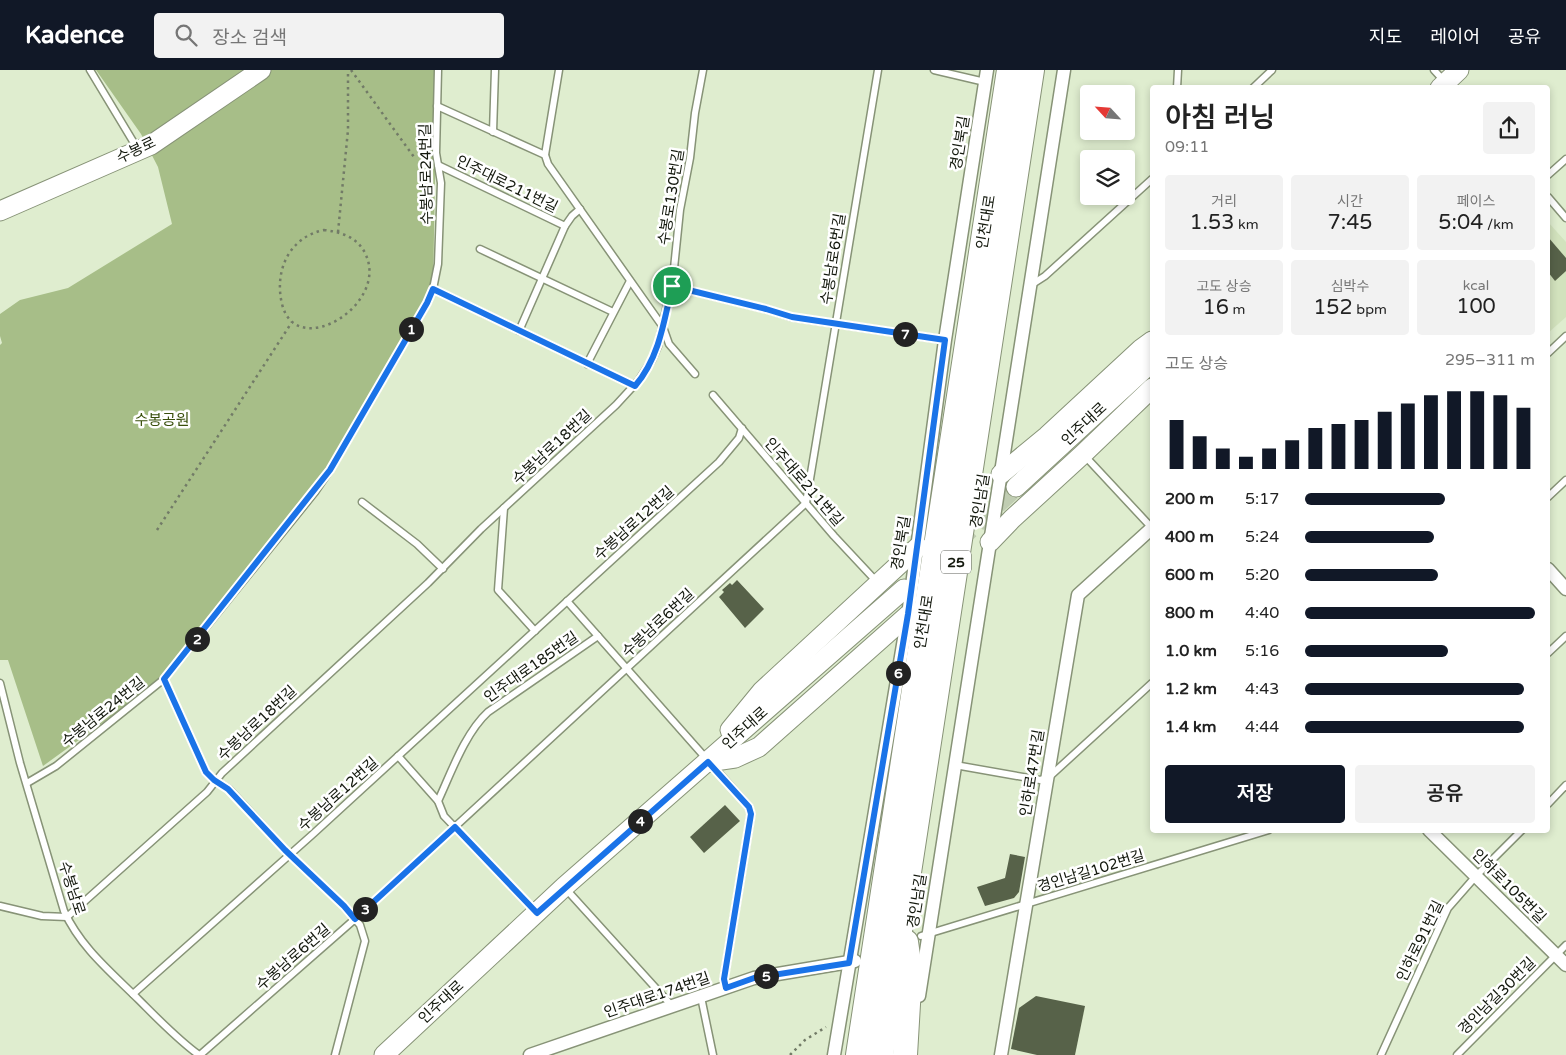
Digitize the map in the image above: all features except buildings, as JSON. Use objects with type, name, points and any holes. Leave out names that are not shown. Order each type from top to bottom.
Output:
[{"type":"highway","name":"인천대로","points":[[858,1055],[1009,70]]},
{"type":"highway","name":"인천대로","points":[[881,1055],[1032,70]]},
{"type":"highway","points":[[902,914],[910,970],[906,1055]]},
{"type":"street","name":"수봉로","points":[[0,211],[151,145],[262,70]]},
{"type":"street","name":"경인남길","points":[[910,1055],[925,934],[955,765],[1064,70]]},
{"type":"street","points":[[1442,82],[1459,70]]},
{"type":"street","name":"경인북길","points":[[834,1055],[852,962],[908,614],[945,340],[986,76]]},
{"type":"street","points":[[1001,474],[1047,436],[1150,342]]},
{"type":"street","name":"인주대로","points":[[1016,487],[1150,364]]},
{"type":"street","points":[[990,542],[1012,519],[1150,390]]},
{"type":"street","name":"인하로47번길","points":[[1001,1055],[1028,903],[1078,595],[1150,530]]},
{"type":"street","points":[[708,762],[737,721],[762,691],[918,547]]},
{"type":"street","points":[[1550,571],[1566,589]]},
{"type":"street","name":"인주대로","points":[[384,1055],[564,887],[904,589]]},
{"type":"street","points":[[708,762],[735,758],[759,747],[908,614]]},
{"type":"street","name":"인하로105번길","points":[[1432,833],[1566,965]]},
{"type":"street","name":"인주대로174번길","points":[[530,1055],[547,1052],[754,978],[852,962]]},
{"type":"lane","points":[[90,70],[138,151]]},
{"type":"lane","name":"수봉남로24번길","points":[[27,783],[56,766],[164,679],[330,470],[427,303],[433,289],[438,264],[441,183],[436,153],[438,70]]},
{"type":"lane","points":[[493,132],[495,70]]},
{"type":"lane","points":[[438,106],[545,156],[558,70]]},
{"type":"lane","name":"수봉로130번길","points":[[663,327],[672,286],[680,210],[703,70]]},
{"type":"lane","name":"수봉남로6번길","points":[[199,1055],[355,919],[806,503],[878,70]]},
{"type":"lane","points":[[934,70],[986,76]]},
{"type":"lane","points":[[1177,85],[1178,70]]},
{"type":"lane","points":[[1256,85],[1272,70]]},
{"type":"lane","name":"인주대로211번길","points":[[545,156],[548,164],[663,327],[669,344],[695,374]]},
{"type":"lane","points":[[1550,173],[1566,158]]},
{"type":"lane","name":"인주대로211번길","points":[[438,165],[565,226]]},
{"type":"lane","points":[[1030,286],[1045,276],[1150,181]]},
{"type":"lane","points":[[1550,199],[1566,218]]},
{"type":"lane","name":"인주대로211번길","points":[[519,331],[565,226],[580,209]]},
{"type":"lane","points":[[480,249],[613,312]]},
{"type":"lane","points":[[587,364],[630,281]]},
{"type":"lane","points":[[672,286],[792,317],[945,340]]},
{"type":"lane","points":[[433,289],[635,386]]},
{"type":"lane","name":"수봉남로18번길","points":[[67,917],[207,792],[222,773],[443,568],[504,508],[635,386],[652,360],[663,327]]},
{"type":"lane","points":[[1550,351],[1566,336]]},
{"type":"lane","name":"인주대로211번길","points":[[713,395],[878,583]]},
{"type":"lane","name":"수봉남로12번길","points":[[133,994],[398,756],[719,462],[739,438],[742,428]]},
{"type":"lane","points":[[1083,454],[1150,526]]},
{"type":"lane","points":[[1550,495],[1566,480]]},
{"type":"lane","points":[[362,502],[417,544],[443,568]]},
{"type":"lane","points":[[504,508],[498,590],[535,631]]},
{"type":"lane","points":[[567,601],[749,807],[751,814],[724,979],[726,988]]},
{"type":"lane","name":"인주대로185번길","points":[[438,801],[460,754],[479,720],[598,636]]},
{"type":"lane","points":[[1550,651],[1566,636]]},
{"type":"lane","points":[[164,679],[206,772],[228,789],[289,854],[344,906],[360,925],[365,941],[335,1055]]},
{"type":"lane","name":"수봉남로","points":[[0,683],[20,763],[67,917],[73,931],[85,946],[133,994],[185,1045],[199,1055]]},
{"type":"lane","points":[[955,765],[1040,780],[1048,778],[1150,687]]},
{"type":"lane","points":[[398,756],[438,801],[444,816],[537,913]]},
{"type":"lane","points":[[1550,802],[1566,786]]},
{"type":"lane","name":"경인남길102번길","points":[[925,934],[1259,833]]},
{"type":"lane","name":"인하로91번길","points":[[1381,1055],[1448,908],[1476,876],[1519,833]]},
{"type":"lane","points":[[564,887],[672,1006]]},
{"type":"lane","points":[[0,906],[42,916],[67,917]]},
{"type":"lane","name":"경인남길30번길","points":[[1457,1055],[1566,945]]},
{"type":"lane","points":[[701,997],[713,1055]]},
{"type":"path","points":[[350,70],[414,157]]},
{"type":"path","points":[[338,232],[348,130],[350,70]]},
{"type":"path","points":[[324,230],[338,232],[355,240],[367,258],[370,274],[364,294],[350,311],[325,326],[308,329],[299,327],[292,322],[284,311],[280,293],[280,278],[288,255],[297,243],[306,236],[324,230]]},
{"type":"path","points":[[157,530],[292,322]]},
{"type":"path","points":[[790,1055],[817,1031],[840,1020]]},
{"type":"shaded area","points":[[1550,224],[1566,242],[1566,317],[1550,331]]},
{"type":"green space","name":"수봉공원","points":[[96,70],[437,70],[433,289],[329,469],[163,679],[43,766],[8,660],[0,660],[0,345],[2,343],[0,336],[0,314],[20,300],[68,288],[172,224],[158,167],[141,134]]},
{"type":"tunnel","points":[[956,542],[1016,487]]},
{"type":"route","points":[[672,286],[792,317],[945,340],[908,614],[849,963],[754,978],[726,988],[724,979],[751,814],[749,807],[708,762],[564,887],[537,913],[455,827],[355,919],[344,906],[285,850],[228,789],[206,772],[164,679],[315,492],[330,470],[427,303],[433,289],[635,386],[652,360],[658,346],[672,286]]}]
